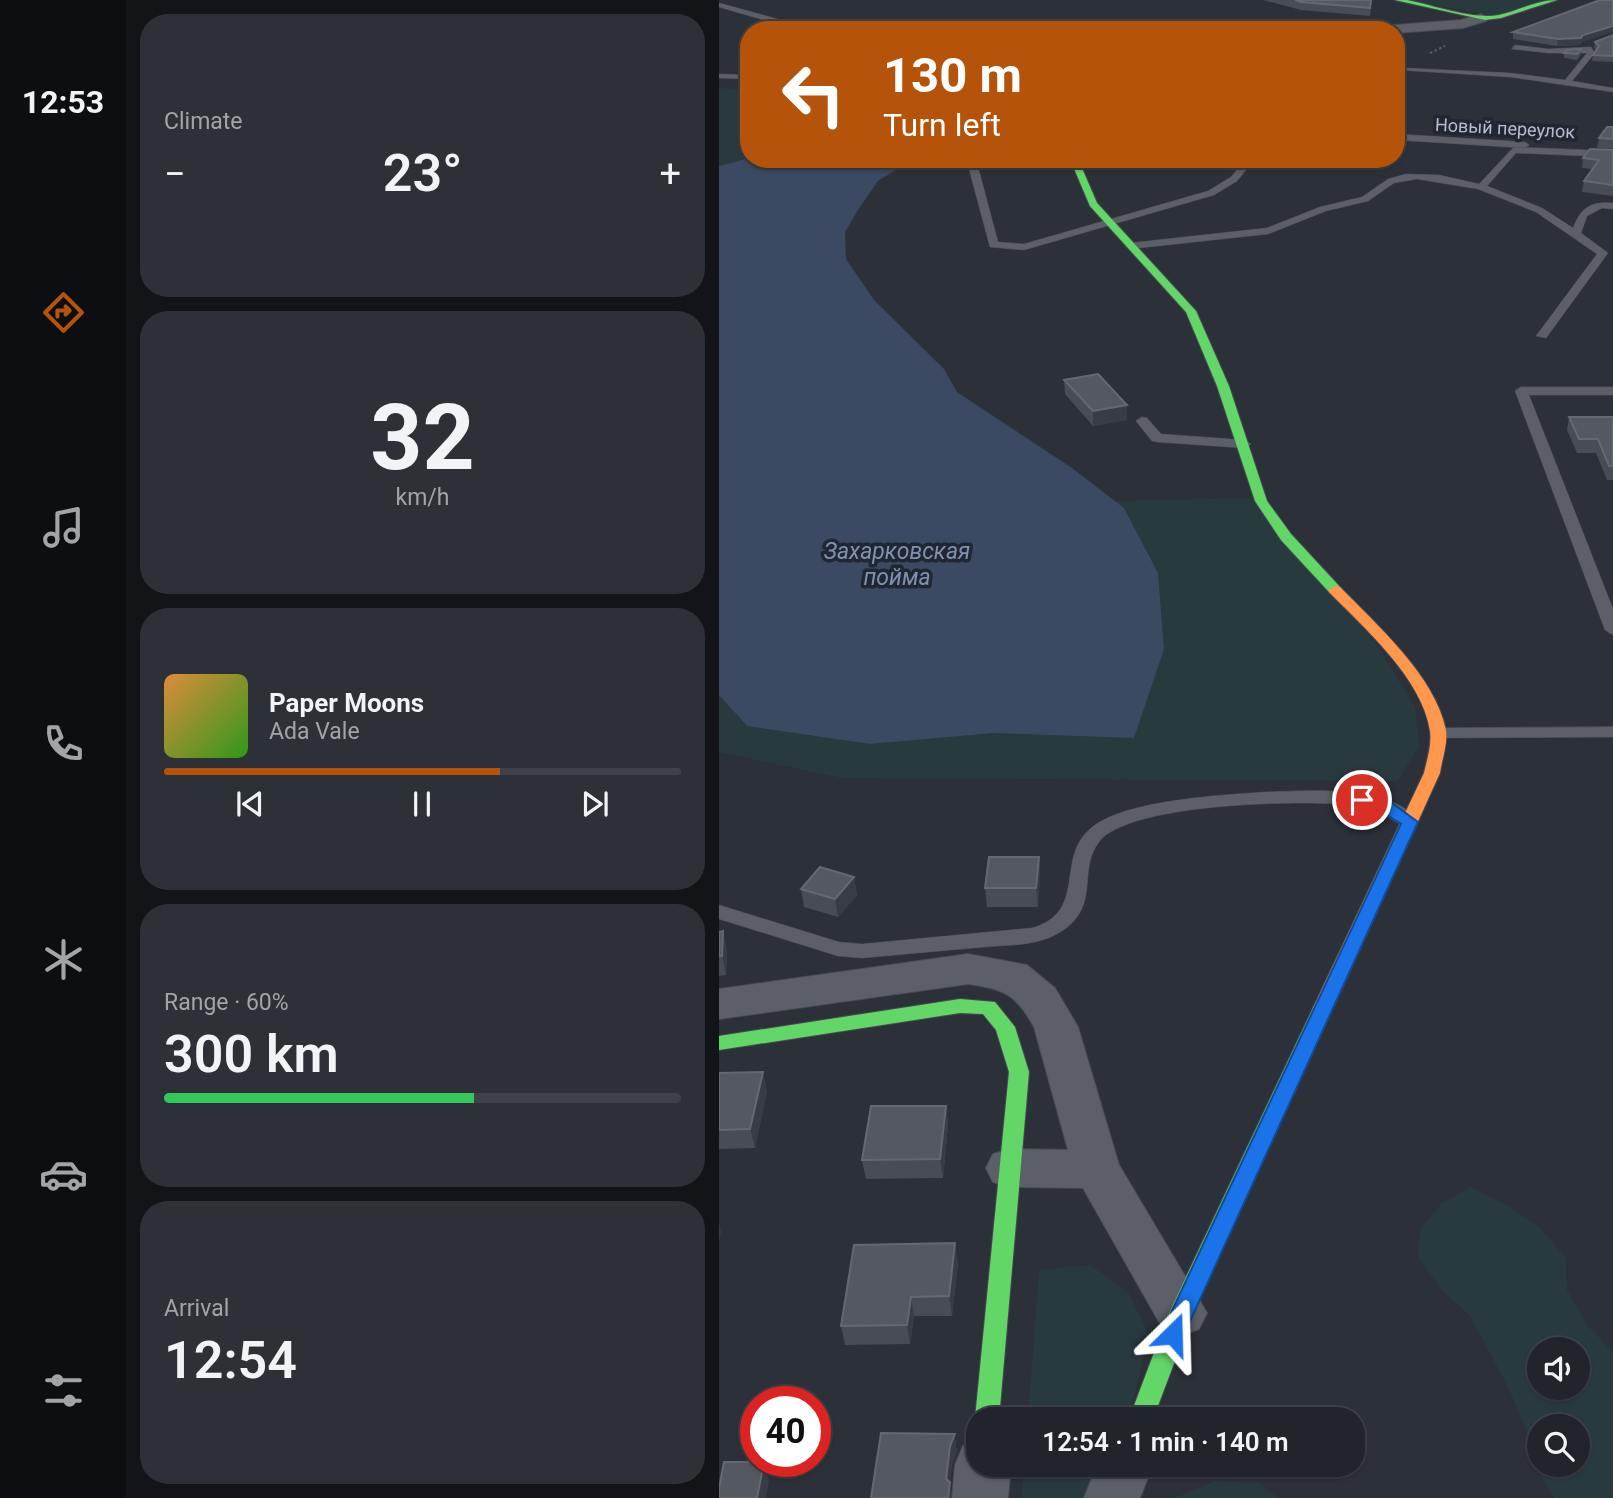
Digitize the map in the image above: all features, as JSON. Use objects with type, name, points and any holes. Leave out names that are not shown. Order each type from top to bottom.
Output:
[{"type":"street","points":[[1398,0],[1481,18]]},
{"type":"street","points":[[1405,28],[1463,24],[1481,18],[1499,17],[1554,0]]},
{"type":"street","points":[[1078,168],[1093,204],[1191,311],[1244,444],[1261,501],[1287,537],[1377,634],[1417,683],[1433,710],[1439,733],[1431,773],[1410,822],[1181,1313],[1146,1407]]},
{"type":"street","points":[[719,1004],[968,969],[1012,976],[1040,999],[1056,1027],[1097,1169],[1181,1313]]},
{"type":"street","points":[[719,1043],[960,1006],[988,1007],[1005,1027],[1019,1072],[988,1407]]},
{"type":"street","points":[[1010,1167],[1097,1169]]},
{"type":"street","points":[[980,1498],[982,1477]]},
{"type":"street","points":[[1112,1498],[1120,1477]]},
{"type":"lane","points":[[719,2],[779,21]]},
{"type":"lane","points":[[1515,47],[1548,51],[1592,46],[1591,53],[1567,83]]},
{"type":"lane","points":[[1405,70],[1510,75],[1613,90]]},
{"type":"lane","points":[[719,76],[740,77]]},
{"type":"lane","name":"Новый переулок","points":[[1405,138],[1613,152]]},
{"type":"lane","points":[[1481,187],[1513,150],[1613,152]]},
{"type":"lane","points":[[974,168],[994,245],[1024,247],[1211,193],[1234,179],[1243,168]]},
{"type":"lane","points":[[1130,246],[1268,231],[1286,226],[1324,208],[1365,199],[1396,179],[1427,178],[1481,187],[1539,210],[1603,253],[1541,335]]},
{"type":"lane","points":[[1576,233],[1582,214],[1600,205],[1613,206]]},
{"type":"lane","points":[[1613,391],[1521,391],[1613,630]]},
{"type":"lane","points":[[1142,421],[1157,438],[1244,444]]},
{"type":"lane","points":[[1439,733],[1613,733]]},
{"type":"lane","points":[[719,912],[838,949],[863,951],[1019,937],[1045,932],[1063,923],[1075,908],[1084,850],[1095,833],[1117,820],[1233,798],[1362,800],[1383,805],[1410,822]]},
{"type":"shaded area","points":[[1407,0],[1549,0],[1494,16]]},
{"type":"shaded area","points":[[719,88],[740,89],[740,160],[719,166]]},
{"type":"shaded area","points":[[1251,498],[1376,644],[1415,707],[1419,746],[1398,781],[842,778],[719,752],[719,695],[747,726],[870,744],[994,733],[1164,649],[1158,573],[1124,508],[1114,501]]},
{"type":"shaded area","points":[[1471,1187],[1508,1206],[1540,1228],[1566,1258],[1567,1290],[1587,1325],[1613,1352],[1613,1498],[1554,1498],[1541,1477],[1590,1477],[1590,1414],[1527,1414],[1527,1435],[1507,1385],[1470,1316],[1441,1289],[1418,1256],[1420,1229],[1441,1204]]},
{"type":"shaded area","points":[[1090,1265],[1128,1292],[1149,1335],[1130,1407],[1029,1407],[1039,1270]]},
{"type":"shaded area","points":[[1023,1477],[1096,1477],[1086,1498],[1022,1498]]},
{"type":"shaded area","points":[[1215,1481],[1260,1483],[1278,1498],[1175,1498]]},
{"type":"water","name":"Захарковская пойма","points":[[740,160],[740,168],[899,168],[878,181],[845,232],[846,259],[874,300],[944,369],[957,392],[1072,468],[1124,508],[1158,573],[1164,649],[1134,738],[994,733],[870,744],[747,726],[719,695],[719,166]]},
{"type":"building","points":[[1295,0],[1371,0],[1370,8]]},
{"type":"building","points":[[1600,0],[1613,0],[1613,26],[1583,35],[1581,38],[1558,39],[1513,32]]},
{"type":"building","points":[[1613,35],[1613,56],[1593,55],[1599,46],[1595,42]]},
{"type":"building","points":[[1581,49],[1577,54],[1564,53],[1568,50]]},
{"type":"building","points":[[1607,127],[1613,127],[1613,139],[1599,138]]},
{"type":"building","points":[[1590,149],[1613,150],[1613,185],[1584,181],[1599,160],[1583,158]]},
{"type":"building","points":[[1098,374],[1127,405],[1093,411],[1064,380]]},
{"type":"building","points":[[1569,417],[1613,417],[1613,466],[1609,466],[1598,439],[1579,439]]},
{"type":"building","points":[[989,857],[1039,857],[1036,888],[985,888]]},
{"type":"building","points":[[820,867],[854,877],[835,899],[801,889]]},
{"type":"building","points":[[723,931],[722,956],[719,956],[719,932]]},
{"type":"building","points":[[763,1072],[750,1129],[719,1130],[719,1073]]},
{"type":"building","points":[[871,1106],[946,1106],[940,1159],[862,1160]]},
{"type":"building","points":[[955,1243],[949,1296],[911,1297],[907,1325],[841,1326],[854,1245]]},
{"type":"building","points":[[881,1433],[955,1434],[950,1446],[946,1479],[950,1482],[948,1498],[871,1498]]},
{"type":"building","points":[[724,1462],[740,1462],[740,1477],[761,1477],[757,1498],[719,1498]]},
{"type":"traffic: fast","points":[[1398,0],[1485,18],[1499,17],[1554,0]]},
{"type":"traffic: fast","points":[[1078,168],[1093,204],[1191,311],[1223,386],[1261,501],[1286,537],[1335,590]]},
{"type":"traffic: fast","points":[[719,1043],[960,1006],[988,1007],[1005,1027],[1019,1072],[988,1407]]},
{"type":"traffic: fast","points":[[1146,1407],[1181,1313],[1323,1008]]},
{"type":"traffic: slow","points":[[1323,1008],[1432,773],[1438,746],[1438,730],[1423,692],[1396,655],[1335,590]]},
{"type":"route","points":[[1173,1334],[1410,822],[1383,805],[1362,800]]}]
